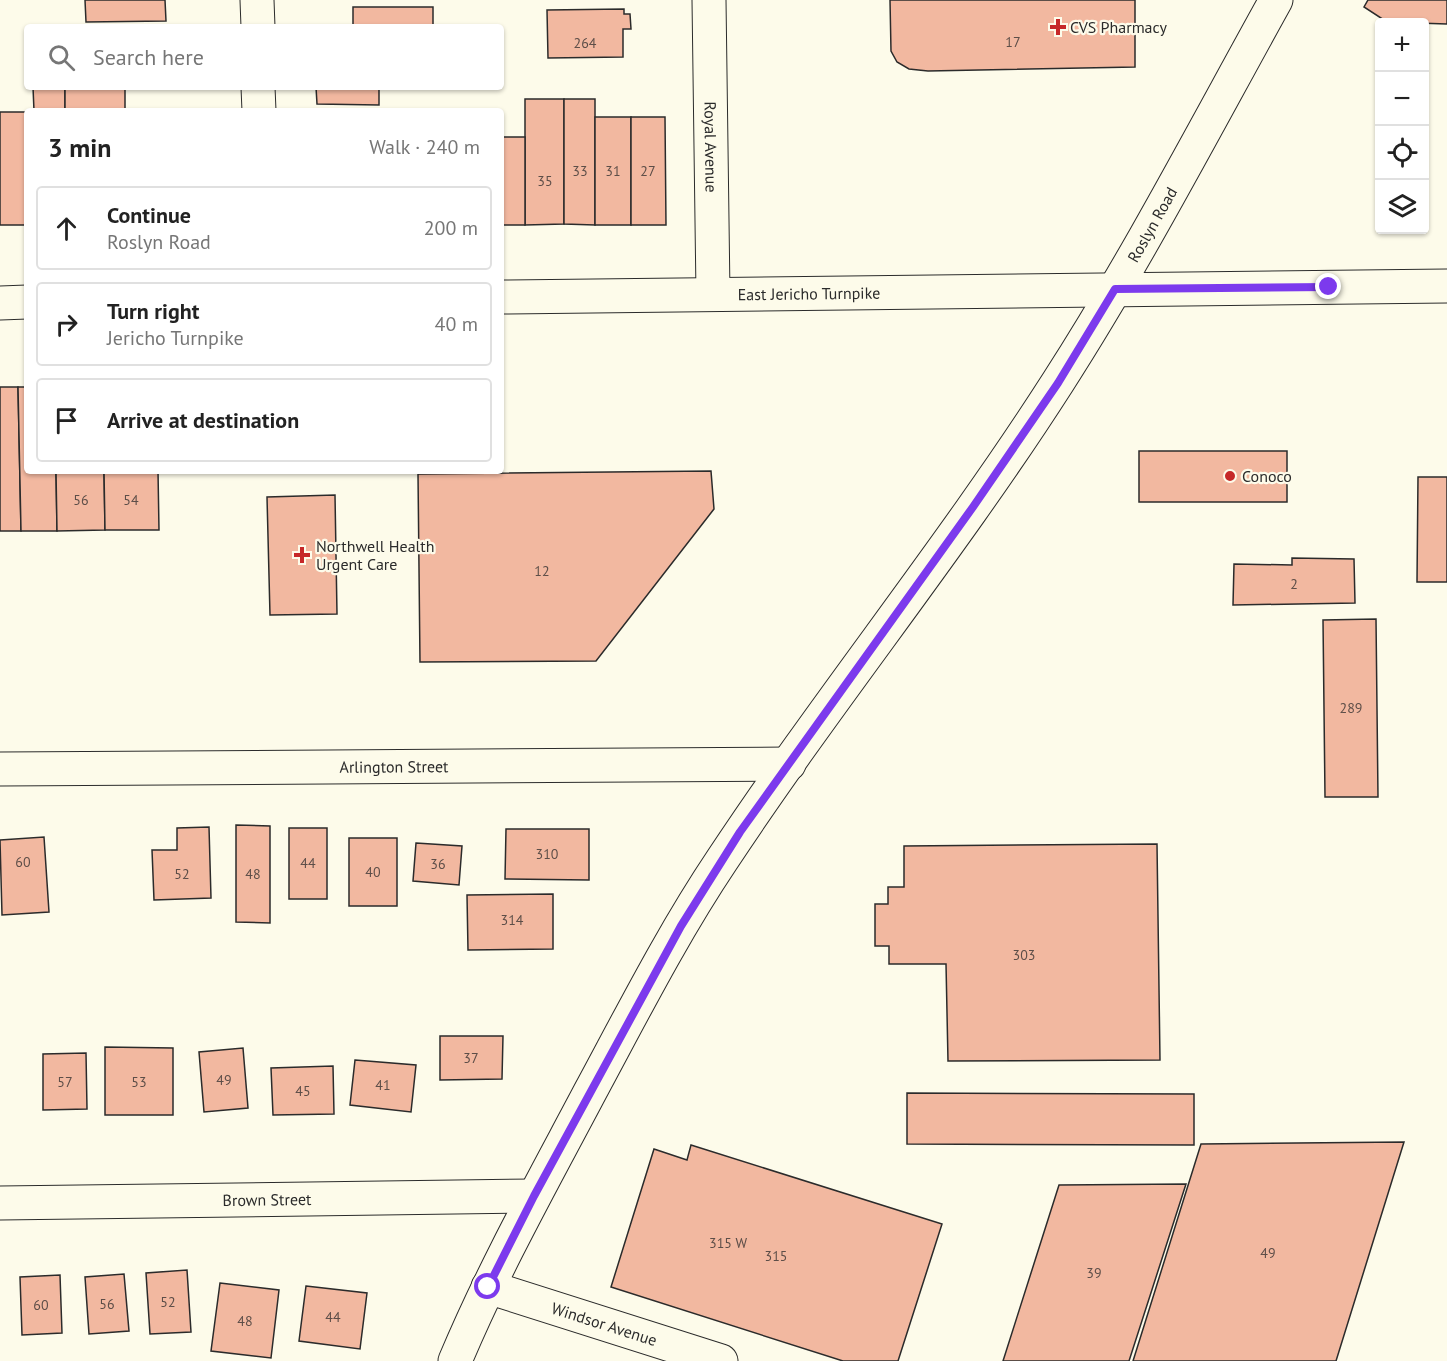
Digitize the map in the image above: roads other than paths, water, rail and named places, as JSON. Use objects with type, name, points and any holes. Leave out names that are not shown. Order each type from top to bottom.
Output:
[{"type":"main road","points":[[257,0],[258,24]]},
{"type":"main road","name":"Royal Avenue","points":[[709,0],[713,294]]},
{"type":"main road","name":"Roslyn Road","points":[[455,1361],[488,1287],[534,1196],[681,926],[720,862],[980,498],[1058,383],[1115,289],[1276,0]]},
{"type":"main road","points":[[258,90],[259,108]]},
{"type":"main road","name":"East Jericho Turnpike","points":[[504,297],[1447,286]]},
{"type":"main road","points":[[0,303],[24,302]]},
{"type":"main road","name":"Arlington Street","points":[[0,769],[789,764]]},
{"type":"main road","name":"Brown Street","points":[[0,1203],[534,1196]]},
{"type":"main road","name":"Windsor Avenue","points":[[488,1287],[721,1361]]},
{"type":"place","name":"CVS Pharmacy","points":[[1058,27]]},
{"type":"place","name":"Conoco","points":[[1230,476]]},
{"type":"place","name":"Northwell Health Urgent Care","points":[[302,555]]}]
